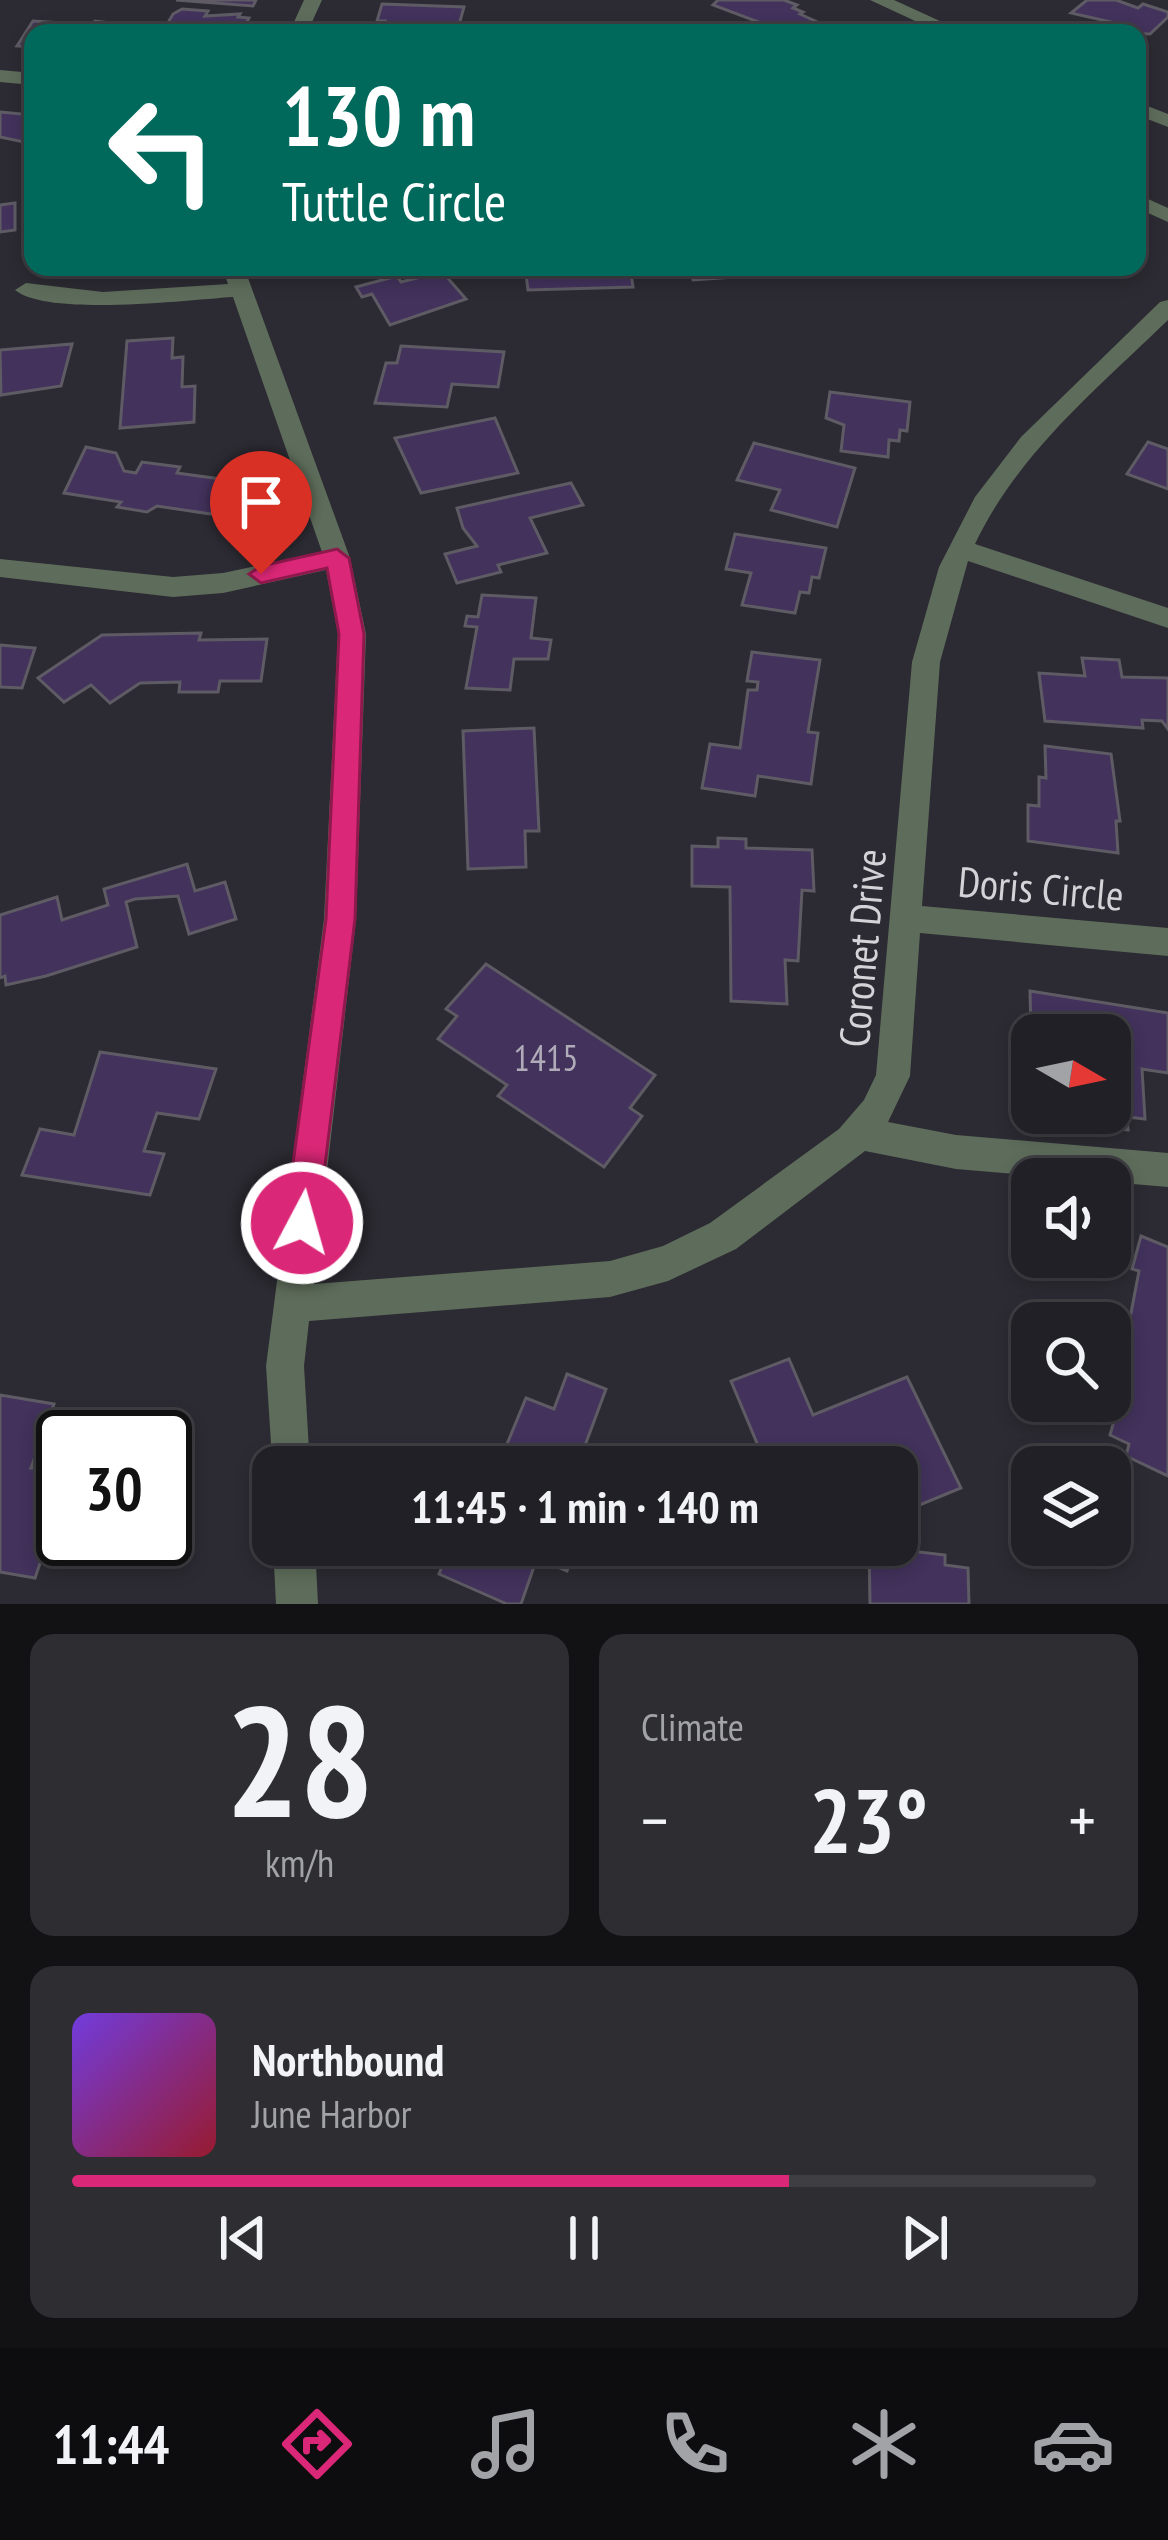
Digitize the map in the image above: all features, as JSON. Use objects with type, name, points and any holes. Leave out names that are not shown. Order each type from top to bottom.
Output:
[{"type":"street","points":[[879,0],[936,24]]},
{"type":"street","points":[[26,290],[103,298],[237,278],[337,558],[352,634],[340,919],[285,1366],[289,1446]]},
{"type":"street","name":"Coronet Drive","points":[[293,1304],[610,1279],[668,1263],[724,1236],[858,1133],[876,1111],[893,1076],[926,662],[940,599],[959,548],[994,488],[1027,446],[1168,307]]},
{"type":"street","points":[[959,548],[1168,618]]},
{"type":"street","points":[[0,568],[173,587],[223,583],[337,558]]},
{"type":"street","name":"Doris Circle","points":[[907,918],[1168,942]]},
{"type":"street","points":[[858,1133],[956,1152],[1168,1170]]},
{"type":"street","points":[[295,1566],[297,1604]]},
{"type":"building","points":[[176,0],[256,0],[253,6]]},
{"type":"building","points":[[718,0],[784,0],[822,24],[764,24],[713,5]]},
{"type":"building","points":[[1087,0],[1116,0],[1168,12],[1168,17],[1146,34],[1146,24],[1120,24],[1071,13]]},
{"type":"building","points":[[382,4],[464,7],[459,24],[377,21]]},
{"type":"building","points":[[182,9],[208,11],[205,16],[249,18],[246,24],[167,24]]},
{"type":"building","points":[[0,112],[24,114],[24,142],[0,137]]},
{"type":"building","points":[[15,203],[15,230],[0,232],[0,205]]},
{"type":"building","points":[[397,276],[401,282],[446,276],[466,299],[390,325],[372,294],[362,297],[356,287]]},
{"type":"building","points":[[526,276],[631,276],[633,287],[528,290]]},
{"type":"building","points":[[692,276],[749,276],[693,280]]},
{"type":"building","points":[[173,338],[172,358],[183,357],[182,387],[195,386],[194,422],[120,428],[127,341]]},
{"type":"building","points":[[72,344],[61,386],[1,395],[0,350]]},
{"type":"building","points":[[401,346],[504,352],[498,387],[452,384],[447,407],[375,403],[386,363],[397,363]]},
{"type":"building","points":[[830,392],[910,402],[907,431],[900,430],[899,441],[889,440],[888,457],[841,451],[844,425],[826,418]]},
{"type":"building","points":[[495,418],[518,473],[421,493],[395,438]]},
{"type":"building","points":[[1148,442],[1168,449],[1168,489],[1127,474]]},
{"type":"building","points":[[754,443],[855,468],[837,527],[771,510],[780,490],[737,480]]},
{"type":"building","points":[[86,447],[116,453],[124,471],[136,473],[142,462],[228,480],[211,514],[157,506],[147,512],[117,507],[121,502],[64,493]]},
{"type":"building","points":[[571,483],[583,505],[530,518],[547,553],[498,565],[501,572],[457,583],[445,554],[477,546],[463,528],[457,508]]},
{"type":"building","points":[[735,534],[826,548],[819,578],[812,577],[809,593],[800,592],[795,613],[742,605],[751,573],[726,569]]},
{"type":"building","points":[[482,595],[536,598],[531,638],[551,640],[548,659],[514,659],[510,690],[466,688],[477,627],[465,626],[467,616],[478,617]]},
{"type":"building","points":[[201,633],[199,640],[267,639],[261,681],[220,681],[218,692],[179,692],[180,682],[140,683],[110,703],[91,685],[64,702],[38,678],[102,635]]},
{"type":"building","points":[[0,645],[35,648],[22,688],[0,687]]},
{"type":"building","points":[[752,652],[820,660],[808,732],[818,733],[811,784],[758,776],[755,796],[702,788],[710,744],[740,748],[748,690],[757,690],[758,682],[747,681]]},
{"type":"building","points":[[1082,658],[1119,660],[1122,677],[1168,678],[1168,729],[1162,721],[1142,720],[1143,728],[1045,721],[1039,673],[1085,676]]},
{"type":"building","points":[[534,728],[539,831],[525,831],[526,867],[468,869],[463,731]]},
{"type":"building","points":[[1045,746],[1111,754],[1120,821],[1116,821],[1118,853],[1028,841],[1028,805],[1039,806],[1039,777],[1046,778]]},
{"type":"building","points":[[718,838],[746,839],[746,848],[812,850],[814,891],[802,890],[798,961],[785,960],[787,1004],[731,1001],[730,887],[692,886],[692,846],[718,847]]},
{"type":"building","points":[[187,864],[195,891],[225,882],[236,919],[189,934],[178,896],[135,899],[126,902],[137,947],[46,976],[6,985],[5,976],[0,978],[0,915],[57,897],[62,920],[108,905],[104,889]]},
{"type":"building","points":[[486,964],[655,1075],[630,1108],[642,1116],[604,1167],[498,1096],[507,1085],[438,1039],[457,1016],[446,1009]]},
{"type":"building","points":[[1030,991],[1168,1013],[1168,1073],[1142,1069],[1145,1119],[1131,1117],[1131,1014],[1031,1014]]},
{"type":"building","points":[[100,1052],[216,1069],[199,1119],[157,1113],[144,1151],[164,1154],[150,1195],[22,1175],[40,1129],[74,1135]]},
{"type":"building","points":[[1141,1236],[1168,1247],[1168,1476],[1131,1458],[1131,1446],[1110,1435],[1114,1422],[1131,1422],[1131,1313],[1139,1271],[1132,1269]]},
{"type":"building","points":[[789,1359],[813,1415],[907,1377],[961,1488],[918,1506],[918,1446],[758,1446],[731,1381]]},
{"type":"building","points":[[567,1374],[606,1389],[585,1446],[506,1446],[526,1398],[554,1409]]},
{"type":"building","points":[[0,1395],[54,1404],[52,1410],[36,1410],[36,1454],[31,1468],[36,1467],[39,1566],[35,1578],[0,1572]]},
{"type":"building","points":[[918,1552],[945,1555],[945,1565],[968,1568],[969,1604],[870,1604],[869,1566],[918,1566]]},
{"type":"building","points":[[442,1566],[534,1566],[521,1604],[507,1604],[439,1574]]},
{"type":"route","points":[[261,574],[337,558],[352,634],[340,919],[302,1223]]}]
